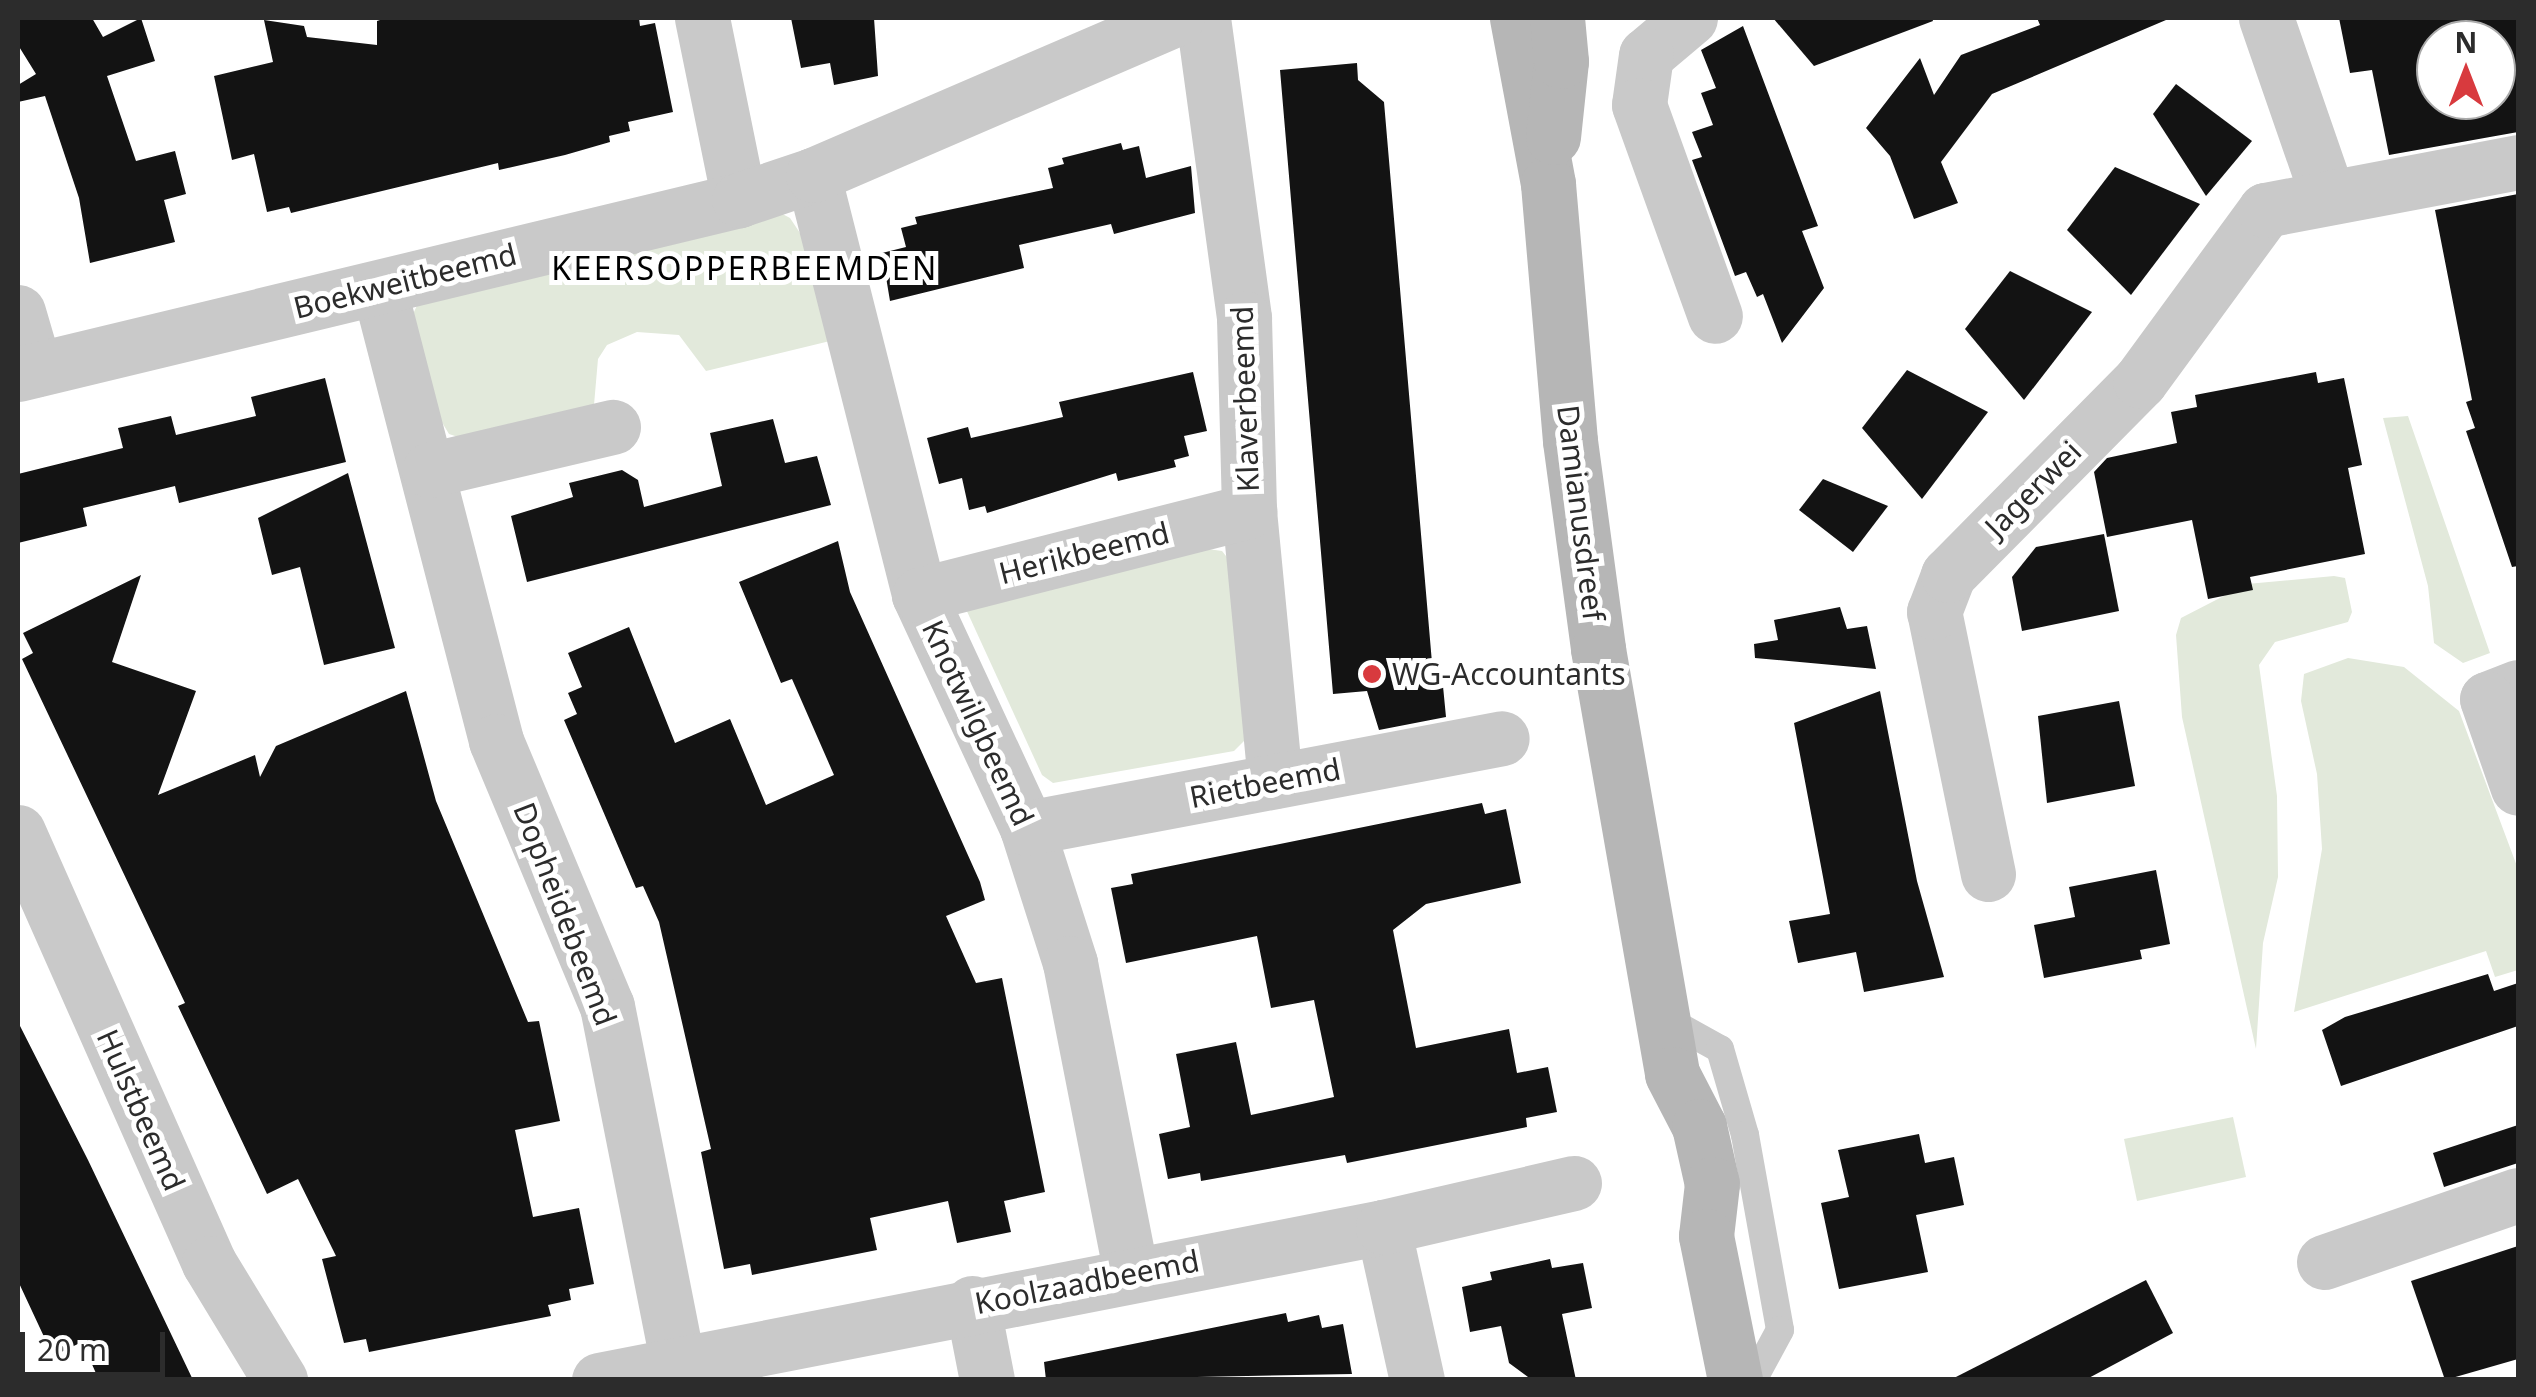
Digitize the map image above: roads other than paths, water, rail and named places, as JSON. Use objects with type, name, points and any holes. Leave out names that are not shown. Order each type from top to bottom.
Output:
[{"type":"street","points":[[702,18],[740,200]]},
{"type":"street","name":"Boekweitbeemd","points":[[26,372],[740,200],[813,175],[1177,18]]},
{"type":"street","name":"Klaverbeemd","points":[[1203,18],[1244,318],[1249,511],[1274,781]]},
{"type":"street","name":"Damianusdreef","points":[[1517,18],[1548,184],[1575,479],[1672,1074],[1665,1133],[1670,1166],[1678,1194],[1706,1236],[1735,1380]]},
{"type":"street","name":"Damianusdreef","points":[[1548,184],[1561,61],[1557,18]]},
{"type":"street","points":[[1690,18],[1646,55],[1640,105],[1715,316]]},
{"type":"street","points":[[2266,18],[2328,197]]},
{"type":"street","name":"Jagerwei","points":[[1988,874],[1934,612],[1948,575],[2140,381],[2266,210],[2518,162]]},
{"type":"street","name":"Knotwilgbeemd","points":[[813,175],[919,595],[1028,828],[1070,963],[1130,1274]]},
{"type":"street","name":"Dopheidebeemd","points":[[379,288],[496,741],[606,1006],[678,1363]]},
{"type":"street","points":[[18,312],[26,372]]},
{"type":"street","points":[[429,470],[613,426]]},
{"type":"street","name":"Herikbeemd","points":[[919,595],[1249,511]]},
{"type":"street","points":[[2503,693],[2518,788]]},
{"type":"street","name":"Rietbeemd","points":[[1028,828],[1502,738]]},
{"type":"street","name":"Hulstbeemd","points":[[18,832],[210,1263],[280,1380]]},
{"type":"street","name":"Koolzaadbeemd","points":[[599,1380],[678,1363],[788,1361],[972,1303],[1383,1227],[1574,1183]]},
{"type":"street","points":[[2324,1262],[2518,1196]]},
{"type":"street","points":[[1383,1227],[1418,1380]]},
{"type":"street","points":[[972,1303],[988,1380]]},
{"type":"lane","points":[[1660,1016],[1720,1049],[1745,1135],[1780,1330],[1752,1380]]},
{"type":"place","name":"WG-Accountants","points":[[1372,674]]},
{"type":"district","name":"KEERSOPPERBEEMDEN","points":[[745,268]]}]
